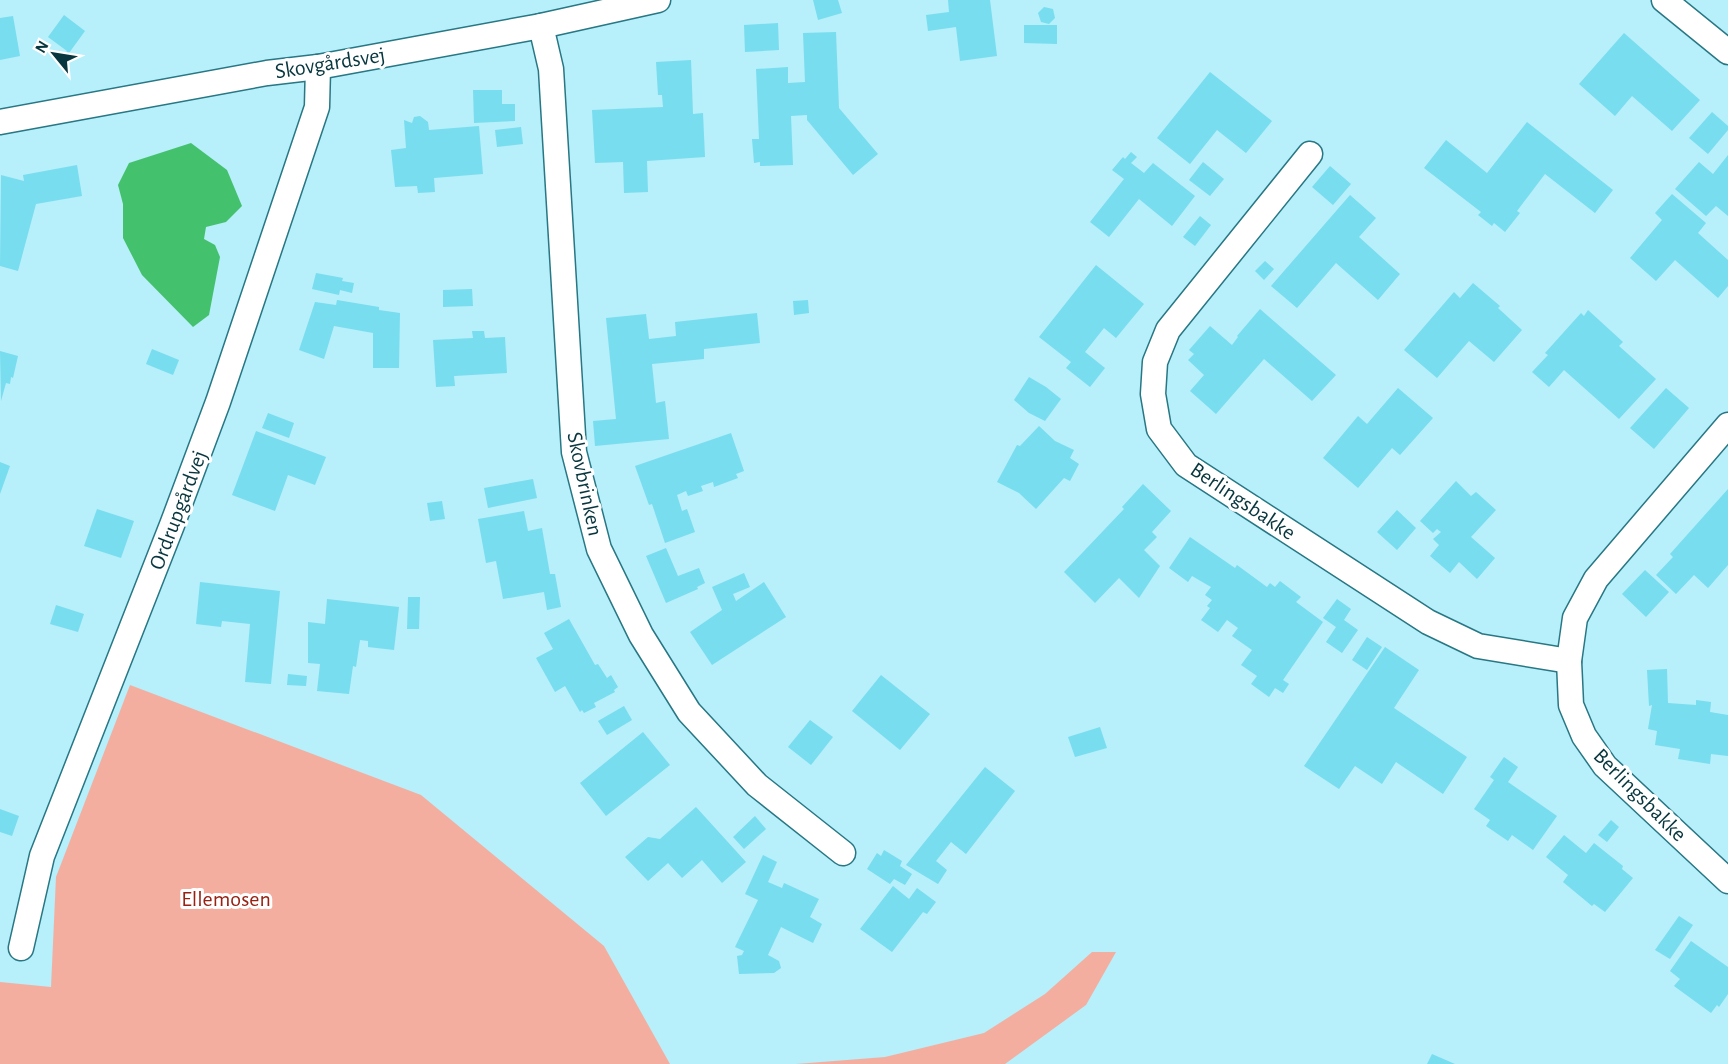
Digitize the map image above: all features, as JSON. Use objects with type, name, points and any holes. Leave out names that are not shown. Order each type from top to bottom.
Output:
[{"type":"street","name":"Skovgårdsvej","points":[[0,122],[541,26],[658,0]]},
{"type":"street","points":[[1664,0],[1728,52]]},
{"type":"street","name":"Skovbrinken","points":[[541,26],[551,69],[574,452],[599,549],[640,634],[689,712],[757,785],[843,853]]},
{"type":"street","name":"Ordrupgårdvej","points":[[21,948],[42,855],[188,484],[268,254],[317,107],[318,67]]},
{"type":"street","name":"Berlingsbakke","points":[[1310,154],[1168,330],[1155,362],[1153,394],[1159,429],[1186,465],[1428,622],[1478,646],[1569,661]]},
{"type":"street","name":"Berlingsbakke","points":[[1728,425],[1596,579],[1575,618],[1569,661],[1571,705],[1584,736],[1605,766],[1728,881]]},
{"type":"green space","name":"Ellemosen","points":[[130,685],[421,795],[604,946],[670,1064],[0,1064],[0,982],[51,987],[56,877]]},
{"type":"green space","points":[[1092,952],[1116,952],[1086,1005],[1005,1064],[796,1064],[885,1057],[984,1033],[1045,994]]},
{"type":"shaded area","points":[[191,143],[227,170],[242,206],[226,222],[206,227],[204,239],[215,245],[220,257],[209,315],[193,327],[142,275],[123,238],[123,204],[118,185],[129,163]]},
{"type":"building","points":[[813,0],[838,0],[842,13],[818,20]]},
{"type":"building","points":[[948,0],[990,0],[997,56],[960,61],[956,27],[928,31],[926,15],[949,12]]},
{"type":"building","points":[[1044,7],[1053,9],[1055,18],[1049,24],[1041,22],[1038,13]]},
{"type":"building","points":[[64,15],[85,31],[69,53],[72,55],[67,62],[62,58],[67,51],[48,37]]},
{"type":"building","points":[[13,16],[20,56],[0,60],[0,18]]},
{"type":"building","points":[[778,23],[779,50],[745,52],[744,25]]},
{"type":"building","points":[[1024,25],[1057,25],[1057,44],[1024,43]]},
{"type":"building","points":[[836,32],[839,108],[878,154],[853,175],[807,120],[807,115],[791,116],[793,165],[760,166],[760,162],[754,163],[752,139],[759,139],[756,69],[788,67],[788,83],[805,82],[803,33]]},
{"type":"building","points":[[1624,33],[1700,100],[1672,131],[1632,96],[1615,116],[1579,84]]},
{"type":"building","points":[[691,60],[693,114],[703,113],[705,157],[647,161],[648,192],[624,193],[623,162],[595,163],[592,110],[663,107],[662,95],[658,95],[656,62]]},
{"type":"building","points":[[1210,72],[1272,121],[1246,153],[1217,130],[1190,164],[1157,138]]},
{"type":"building","points":[[473,90],[502,90],[502,104],[515,104],[515,121],[474,123]]},
{"type":"building","points":[[1712,112],[1728,126],[1728,130],[1708,154],[1689,138]]},
{"type":"building","points":[[420,116],[428,122],[429,130],[479,126],[483,174],[434,178],[435,192],[418,193],[417,186],[395,187],[391,150],[406,148],[404,120],[412,123],[414,117]]},
{"type":"building","points":[[1527,122],[1613,190],[1595,213],[1545,174],[1517,211],[1520,213],[1505,232],[1494,223],[1492,226],[1478,215],[1481,212],[1424,168],[1446,140],[1487,173]]},
{"type":"building","points":[[521,127],[523,144],[497,147],[495,130]]},
{"type":"building","points":[[1131,152],[1137,157],[1131,163],[1144,173],[1153,163],[1195,196],[1172,226],[1139,199],[1109,237],[1090,222],[1124,179],[1112,170],[1123,157],[1125,159]]},
{"type":"building","points":[[1728,155],[1728,216],[1716,206],[1706,216],[1675,189],[1699,162],[1713,174]]},
{"type":"building","points":[[1203,162],[1224,179],[1210,196],[1189,180]]},
{"type":"building","points":[[77,165],[82,196],[36,204],[18,271],[0,266],[1,175],[24,181],[23,175]]},
{"type":"building","points":[[1330,166],[1351,184],[1333,205],[1312,187]]},
{"type":"building","points":[[1672,194],[1706,223],[1698,233],[1728,260],[1728,286],[1718,298],[1675,260],[1656,281],[1630,258],[1662,220],[1655,213]]},
{"type":"building","points":[[1350,195],[1376,218],[1359,237],[1400,274],[1378,300],[1336,263],[1297,308],[1271,286]]},
{"type":"building","points":[[1200,216],[1211,225],[1195,246],[1183,237]]},
{"type":"building","points":[[1265,261],[1274,269],[1264,280],[1255,271]]},
{"type":"building","points":[[1096,265],[1144,304],[1116,338],[1104,328],[1085,352],[1105,368],[1090,387],[1066,368],[1071,362],[1039,337]]},
{"type":"building","points":[[316,273],[343,278],[342,281],[354,283],[352,293],[340,290],[339,295],[312,289]]},
{"type":"building","points":[[1473,283],[1500,306],[1498,308],[1522,330],[1494,362],[1469,341],[1437,378],[1404,350],[1454,292],[1460,298]]},
{"type":"building","points":[[472,289],[473,306],[443,307],[443,290]]},
{"type":"building","points":[[337,300],[400,313],[399,368],[373,368],[373,333],[334,326],[324,359],[299,350],[315,302],[336,305]]},
{"type":"building","points":[[808,300],[809,313],[794,315],[793,301]]},
{"type":"building","points":[[1260,309],[1336,375],[1312,401],[1264,359],[1216,414],[1190,391],[1204,375],[1188,360],[1194,354],[1189,350],[1210,326],[1232,345]]},
{"type":"building","points":[[1588,310],[1623,342],[1619,346],[1656,379],[1619,419],[1564,370],[1549,387],[1532,372],[1548,355],[1545,353],[1581,313],[1584,316]]},
{"type":"building","points":[[757,313],[760,343],[704,349],[704,359],[652,364],[656,403],[665,401],[669,439],[595,446],[593,421],[616,419],[606,318],[646,314],[649,339],[676,336],[675,322]]},
{"type":"building","points":[[472,331],[484,331],[485,338],[505,337],[507,373],[454,376],[455,386],[436,387],[433,340],[473,338]]},
{"type":"building","points":[[152,349],[179,360],[173,375],[146,364]]},
{"type":"building","points":[[0,351],[18,356],[13,378],[11,377],[10,384],[6,383],[1,401]]},
{"type":"building","points":[[1029,377],[1061,399],[1045,421],[1029,413],[1014,400]]},
{"type":"building","points":[[1398,388],[1433,418],[1400,455],[1392,448],[1358,488],[1323,458],[1358,416],[1367,424]]},
{"type":"building","points":[[1666,388],[1689,408],[1654,449],[1630,428]]},
{"type":"building","points":[[268,413],[294,423],[289,438],[262,428]]},
{"type":"building","points":[[1039,426],[1055,441],[1074,450],[1070,458],[1079,464],[1070,481],[1064,478],[1036,509],[1019,493],[997,482],[1017,445],[1020,446]]},
{"type":"building","points":[[256,431],[326,457],[315,485],[288,475],[275,511],[232,495]]},
{"type":"building","points":[[731,433],[744,471],[736,474],[738,478],[714,487],[713,482],[701,486],[703,491],[688,496],[686,491],[677,495],[682,511],[687,509],[695,532],[665,543],[652,504],[649,505],[635,466]]},
{"type":"building","points":[[0,462],[10,466],[0,494]]},
{"type":"building","points":[[533,479],[537,498],[488,508],[484,488]]},
{"type":"building","points":[[1456,481],[1471,496],[1476,492],[1496,510],[1471,537],[1495,558],[1477,579],[1459,562],[1450,573],[1430,556],[1439,545],[1433,539],[1441,532],[1437,529],[1433,533],[1420,521]]},
{"type":"building","points":[[1143,484],[1171,511],[1152,532],[1157,537],[1144,550],[1160,566],[1139,598],[1119,578],[1095,603],[1064,572],[1124,509],[1122,507]]},
{"type":"building","points":[[1728,489],[1728,565],[1708,588],[1694,575],[1676,594],[1656,575],[1673,557],[1670,554]]},
{"type":"building","points":[[442,501],[445,519],[430,521],[427,503]]},
{"type":"building","points":[[97,509],[134,521],[121,558],[84,546]]},
{"type":"building","points":[[1397,510],[1416,528],[1397,550],[1377,532]]},
{"type":"building","points":[[524,511],[528,531],[542,528],[550,574],[555,574],[561,607],[547,610],[544,592],[503,599],[496,561],[486,563],[478,519]]},
{"type":"building","points":[[1190,537],[1235,568],[1237,565],[1267,587],[1270,583],[1275,587],[1280,581],[1301,597],[1296,602],[1323,622],[1283,680],[1289,684],[1283,693],[1275,688],[1269,697],[1251,684],[1257,676],[1241,665],[1252,650],[1232,636],[1238,628],[1227,620],[1218,632],[1201,620],[1210,608],[1207,606],[1212,600],[1205,595],[1211,587],[1192,576],[1188,582],[1169,568]]},
{"type":"building","points":[[666,548],[678,576],[699,568],[705,583],[697,587],[698,589],[666,603],[646,556]]},
{"type":"building","points":[[1645,570],[1669,592],[1646,617],[1622,594]]},
{"type":"building","points":[[744,573],[750,587],[733,594],[736,601],[764,582],[786,617],[712,665],[690,632],[722,610],[712,587]]},
{"type":"building","points":[[200,582],[280,591],[271,684],[245,682],[250,624],[222,621],[221,627],[196,624]]},
{"type":"building","points":[[408,597],[420,597],[419,629],[407,629]]},
{"type":"building","points":[[327,599],[399,607],[394,650],[368,647],[368,641],[360,640],[349,694],[317,691],[320,664],[308,663],[308,622],[325,624]]},
{"type":"building","points":[[1337,599],[1351,609],[1344,620],[1358,630],[1342,653],[1326,642],[1336,627],[1323,618]]},
{"type":"building","points":[[56,605],[84,614],[78,632],[50,624]]},
{"type":"building","points":[[569,619],[595,665],[598,664],[607,678],[611,675],[618,687],[614,690],[615,692],[594,703],[596,707],[584,713],[582,710],[580,712],[565,686],[555,692],[536,658],[553,649],[544,633]]},
{"type":"building","points":[[1367,637],[1382,647],[1367,670],[1352,660]]},
{"type":"building","points":[[1385,647],[1419,670],[1394,708],[1467,757],[1443,794],[1396,762],[1382,784],[1355,766],[1339,789],[1304,766]]},
{"type":"building","points":[[1667,669],[1668,703],[1696,705],[1696,700],[1711,702],[1710,712],[1728,715],[1728,756],[1711,754],[1710,764],[1678,759],[1680,749],[1655,745],[1657,731],[1648,729],[1652,705],[1649,706],[1647,670]]},
{"type":"building","points":[[288,674],[307,676],[306,686],[287,685]]},
{"type":"building","points":[[881,675],[930,714],[900,750],[852,711]]},
{"type":"building","points":[[624,706],[632,720],[607,735],[598,721]]},
{"type":"building","points":[[810,720],[833,737],[811,765],[788,747]]},
{"type":"building","points":[[1100,727],[1107,748],[1075,757],[1068,737]]},
{"type":"building","points":[[643,732],[670,765],[606,816],[580,783]]},
{"type":"building","points":[[1504,757],[1518,767],[1508,782],[1557,816],[1533,850],[1512,835],[1508,841],[1486,826],[1490,820],[1474,809],[1494,780],[1490,777]]},
{"type":"building","points":[[985,767],[1015,791],[966,854],[951,842],[936,861],[947,870],[938,884],[906,865]]},
{"type":"building","points":[[696,807],[746,862],[722,883],[702,860],[682,878],[668,863],[648,881],[625,857],[648,837],[660,839]]},
{"type":"building","points":[[0,809],[19,816],[12,836],[0,832]]},
{"type":"building","points":[[755,816],[766,829],[744,849],[733,837]]},
{"type":"building","points":[[1611,820],[1619,827],[1607,842],[1598,835]]},
{"type":"building","points":[[1564,835],[1586,853],[1594,843],[1623,866],[1622,869],[1633,878],[1605,912],[1594,904],[1592,906],[1563,882],[1568,875],[1546,857]]},
{"type":"building","points":[[884,850],[902,861],[900,866],[912,874],[905,885],[894,879],[890,884],[867,869],[877,853],[881,856]]},
{"type":"building","points":[[763,855],[777,862],[768,882],[782,888],[784,883],[819,899],[810,917],[822,924],[813,943],[781,927],[768,955],[779,961],[781,968],[774,973],[739,974],[737,956],[742,955],[744,951],[735,947],[758,900],[745,894]]},
{"type":"building","points":[[893,886],[909,899],[917,888],[936,902],[927,914],[923,912],[892,952],[860,929]]},
{"type":"building","points":[[1679,916],[1693,925],[1670,959],[1655,950]]},
{"type":"building","points":[[1691,941],[1728,967],[1728,994],[1719,1007],[1717,1005],[1711,1013],[1674,986],[1680,979],[1670,971]]},
{"type":"building","points":[[1432,1054],[1455,1064],[1427,1064]]}]
